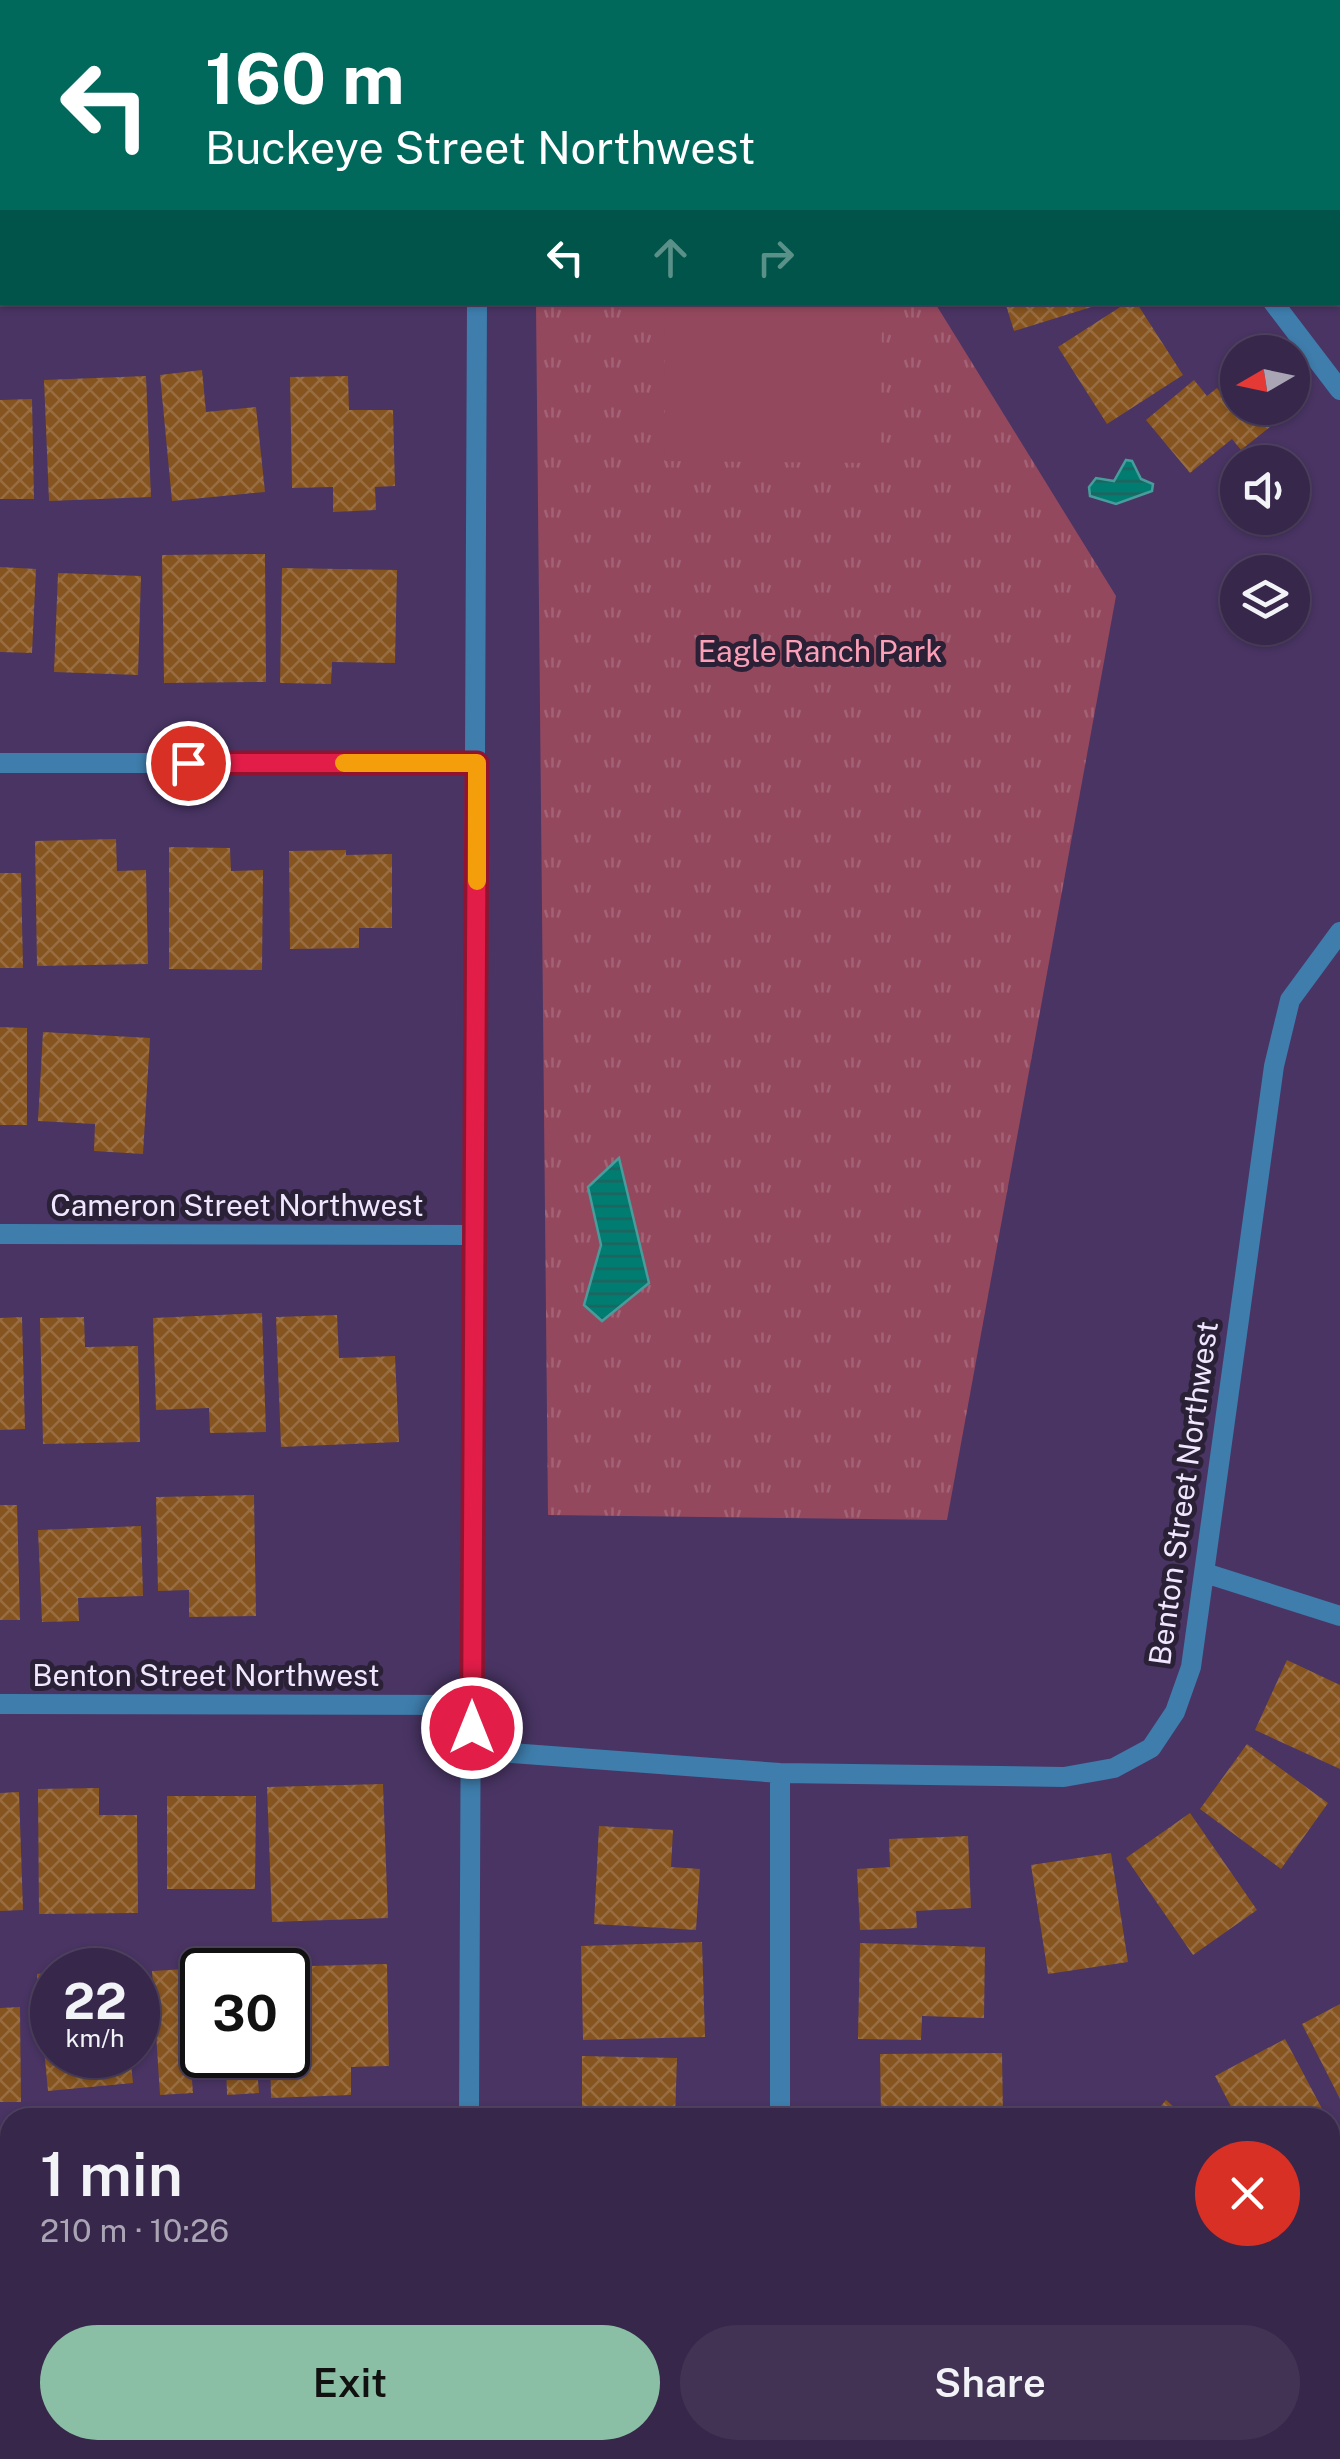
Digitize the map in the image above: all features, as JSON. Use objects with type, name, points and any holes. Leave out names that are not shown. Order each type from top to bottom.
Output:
[{"type":"street","points":[[469,2108],[477,305]]},
{"type":"street","points":[[1276,305],[1340,390]]},
{"type":"street","points":[[0,763],[477,763]]},
{"type":"street","name":"Benton Street Northwest","points":[[472,1750],[780,1773],[1064,1777],[1114,1768],[1152,1748],[1175,1712],[1191,1667],[1274,1066],[1290,1000],[1340,932]]},
{"type":"street","name":"Cameron Street Northwest","points":[[0,1234],[474,1235]]},
{"type":"street","points":[[1205,1572],[1340,1616]]},
{"type":"street","name":"Benton Street Northwest","points":[[0,1704],[472,1705]]},
{"type":"street","points":[[780,1773],[780,2108]]},
{"type":"green space","name":"Eagle Ranch Park","points":[[536,305],[936,305],[1116,596],[947,1520],[548,1515]]},
{"type":"green space","points":[[664,305],[882,305],[881,463],[665,461]]},
{"type":"shaded area","points":[[1126,460],[1132,461],[1141,479],[1153,484],[1152,491],[1116,504],[1090,496],[1089,487],[1096,478],[1114,481]]},
{"type":"shaded area","points":[[619,1158],[649,1283],[602,1321],[584,1305],[601,1245],[588,1187]]},
{"type":"building","points":[[1006,305],[1098,305],[1014,331]]},
{"type":"building","points":[[1123,305],[1138,305],[1183,375],[1107,424],[1058,347]]},
{"type":"building","points":[[202,370],[206,412],[256,407],[265,492],[172,501],[160,375]]},
{"type":"building","points":[[146,376],[151,497],[49,501],[44,380]]},
{"type":"building","points":[[348,376],[349,410],[393,410],[395,486],[375,487],[376,510],[333,512],[333,487],[292,488],[290,377]]},
{"type":"building","points":[[1194,380],[1207,396],[1217,388],[1220,392],[1220,425],[1270,427],[1247,445],[1237,445],[1232,439],[1220,445],[1190,473],[1146,420]]},
{"type":"building","points":[[32,399],[34,499],[0,499],[0,400]]},
{"type":"building","points":[[265,554],[266,682],[164,683],[162,555]]},
{"type":"building","points":[[0,567],[36,569],[32,653],[0,652]]},
{"type":"building","points":[[282,568],[397,570],[395,663],[332,662],[331,684],[280,683]]},
{"type":"building","points":[[58,573],[141,576],[138,675],[54,672]]},
{"type":"building","points":[[116,839],[117,871],[146,870],[148,964],[37,966],[35,841]]},
{"type":"building","points":[[169,847],[230,848],[231,871],[263,870],[262,970],[169,969]]},
{"type":"building","points":[[346,850],[346,855],[392,854],[392,928],[359,928],[359,948],[290,949],[289,851]]},
{"type":"building","points":[[0,873],[21,873],[23,968],[0,968]]},
{"type":"building","points":[[0,1027],[27,1028],[27,1125],[0,1125]]},
{"type":"building","points":[[43,1032],[150,1038],[143,1154],[94,1151],[95,1124],[38,1121]]},
{"type":"building","points":[[262,1313],[266,1432],[210,1433],[209,1408],[156,1410],[153,1318]]},
{"type":"building","points":[[337,1315],[339,1358],[395,1356],[399,1442],[281,1447],[276,1317]]},
{"type":"building","points":[[22,1317],[25,1429],[0,1430],[0,1318]]},
{"type":"building","points":[[84,1317],[85,1347],[138,1346],[140,1442],[43,1444],[40,1318]]},
{"type":"building","points":[[254,1495],[256,1616],[189,1617],[189,1590],[158,1591],[156,1497]]},
{"type":"building","points":[[0,1505],[17,1505],[20,1620],[0,1620]]},
{"type":"building","points":[[141,1526],[143,1596],[78,1598],[79,1621],[42,1622],[38,1530]]},
{"type":"building","points":[[1287,1660],[1340,1685],[1340,1769],[1255,1730]]},
{"type":"building","points":[[1247,1744],[1328,1803],[1281,1869],[1200,1809]]},
{"type":"building","points":[[383,1784],[388,1918],[272,1922],[267,1787]]},
{"type":"building","points":[[99,1788],[99,1815],[137,1815],[138,1913],[39,1914],[38,1789]]},
{"type":"building","points":[[19,1792],[23,1910],[0,1911],[0,1793]]},
{"type":"building","points":[[167,1796],[256,1796],[255,1889],[167,1889]]},
{"type":"building","points":[[1190,1813],[1257,1910],[1193,1955],[1126,1858]]},
{"type":"building","points":[[599,1826],[673,1830],[671,1867],[700,1869],[696,1930],[594,1924]]},
{"type":"building","points":[[968,1836],[971,1908],[916,1911],[917,1928],[860,1930],[857,1869],[890,1867],[889,1839]]},
{"type":"building","points":[[1111,1853],[1128,1962],[1048,1974],[1031,1865]]},
{"type":"building","points":[[702,1942],[705,2037],[583,2040],[581,1946]]},
{"type":"building","points":[[860,1943],[985,1947],[984,2018],[922,2016],[921,2040],[858,2039]]},
{"type":"building","points":[[387,1964],[389,2066],[351,2067],[351,2095],[271,2098],[271,2078],[310,2078],[310,1966]]},
{"type":"building","points":[[180,1969],[180,2078],[192,2078],[193,2093],[160,2095],[160,1971]]},
{"type":"building","points":[[1340,2004],[1340,2099],[1302,2024]]},
{"type":"building","points":[[20,2007],[21,2102],[0,2102],[0,2008]]},
{"type":"building","points":[[1285,2039],[1322,2108],[1232,2108],[1215,2076]]},
{"type":"building","points":[[1002,2053],[1003,2108],[881,2108],[880,2054]]},
{"type":"building","points":[[582,2056],[677,2058],[675,2108],[582,2108]]},
{"type":"building","points":[[47,2078],[132,2078],[133,2083],[48,2091]]},
{"type":"building","points":[[226,2078],[258,2078],[259,2093],[227,2095]]},
{"type":"slow traffic","points":[[344,763],[477,763],[477,881]]},
{"type":"route","points":[[188,763],[477,763],[472,1728]]}]
